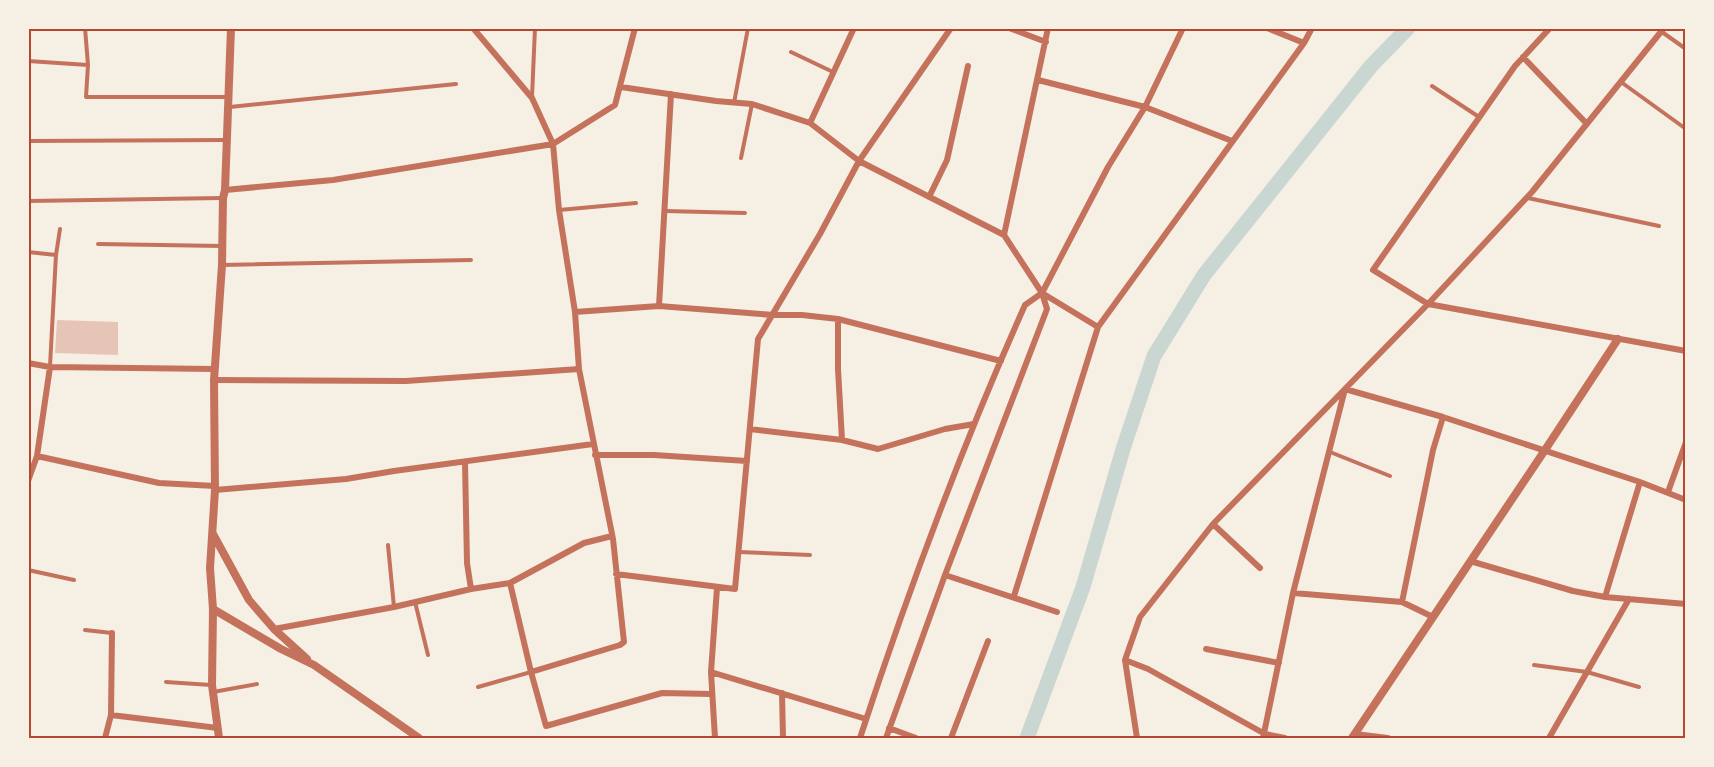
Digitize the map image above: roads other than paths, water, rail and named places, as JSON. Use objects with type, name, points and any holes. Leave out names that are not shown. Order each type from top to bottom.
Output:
[{"type":"street","points":[[219,738],[213,689],[213,609],[210,568],[215,488],[214,381],[222,265],[231,28]]},
{"type":"street","points":[[473,28],[532,98],[553,144],[559,210],[575,312],[579,369],[612,536],[623,644],[531,672]]},
{"type":"street","points":[[224,194],[333,180],[553,144],[615,105],[635,28]]},
{"type":"street","points":[[810,123],[854,28]]},
{"type":"street","points":[[616,574],[735,589],[758,339],[860,161],[951,28]]},
{"type":"street","points":[[1009,28],[1046,42]]},
{"type":"street","points":[[1004,235],[1048,28]]},
{"type":"street","points":[[860,738],[923,558],[974,424],[1025,305],[1042,293],[1108,166],[1145,107],[1183,28]]},
{"type":"street","points":[[1267,28],[1304,43]]},
{"type":"street","points":[[1014,596],[1098,327],[1304,43],[1312,28]]},
{"type":"street","points":[[1550,28],[1523,57],[1479,117],[1373,270],[1428,304],[1686,351]]},
{"type":"street","points":[[1137,738],[1125,660],[1140,617],[1213,524],[1428,304],[1527,198],[1663,30]]},
{"type":"street","points":[[1523,57],[1587,124]]},
{"type":"street","points":[[929,197],[947,160],[968,66]]},
{"type":"street","points":[[1038,80],[1145,107],[1232,141]]},
{"type":"street","points":[[621,87],[752,104],[810,123],[860,161],[1004,235],[1042,293],[1047,309],[945,575],[886,738]]},
{"type":"street","points":[[659,306],[671,94]]},
{"type":"street","points":[[1042,293],[1098,327]]},
{"type":"street","points":[[575,312],[659,306],[838,319],[1001,361]]},
{"type":"street","points":[[838,319],[842,440]]},
{"type":"street","points":[[1388,738],[1354,736],[1618,339]]},
{"type":"street","points":[[28,363],[50,367],[215,369]]},
{"type":"street","points":[[28,481],[37,456],[50,367]]},
{"type":"street","points":[[214,381],[406,381],[579,369]]},
{"type":"street","points":[[1345,389],[1443,417],[1545,450],[1686,500]]},
{"type":"street","points":[[1264,736],[1293,593],[1345,389]]},
{"type":"street","points":[[1402,602],[1432,450],[1443,417]]},
{"type":"street","points":[[750,429],[842,440],[878,448],[945,429],[974,424]]},
{"type":"street","points":[[1668,492],[1686,442]]},
{"type":"street","points":[[37,456],[159,483],[215,488],[346,479],[593,444]]},
{"type":"street","points":[[595,455],[654,455],[747,461]]},
{"type":"street","points":[[464,462],[467,563],[471,589]]},
{"type":"street","points":[[1605,597],[1640,482]]},
{"type":"street","points":[[1213,524],[1260,568]]},
{"type":"street","points":[[213,533],[249,600],[274,628],[314,665],[419,738]]},
{"type":"street","points":[[274,628],[394,607],[471,589],[510,583],[584,543],[612,536]]},
{"type":"street","points":[[1470,561],[1573,591],[1605,597],[1686,604]]},
{"type":"street","points":[[945,575],[1057,612]]},
{"type":"street","points":[[510,583],[546,726],[662,693],[711,694]]},
{"type":"street","points":[[715,738],[711,672],[717,588]]},
{"type":"street","points":[[1293,593],[1402,602],[1432,617]]},
{"type":"street","points":[[1549,738],[1629,598]]},
{"type":"street","points":[[213,609],[281,650],[314,665]]},
{"type":"street","points":[[105,738],[111,716],[112,633]]},
{"type":"street","points":[[951,738],[988,641]]},
{"type":"street","points":[[1206,649],[1279,663]]},
{"type":"street","points":[[1125,660],[1148,669],[1264,736],[1285,738]]},
{"type":"street","points":[[711,672],[866,719]]},
{"type":"street","points":[[782,693],[783,738]]},
{"type":"street","points":[[111,716],[218,728]]},
{"type":"street","points":[[889,728],[916,738]]},
{"type":"lane","points":[[86,28],[88,65],[86,96],[228,97]]},
{"type":"lane","points":[[532,98],[535,28]]},
{"type":"lane","points":[[734,103],[748,28]]},
{"type":"lane","points":[[1663,30],[1686,49]]},
{"type":"lane","points":[[791,51],[834,72]]},
{"type":"lane","points":[[28,62],[88,65]]},
{"type":"lane","points":[[1621,82],[1686,129]]},
{"type":"lane","points":[[228,107],[456,84]]},
{"type":"lane","points":[[1431,86],[1479,117]]},
{"type":"lane","points":[[741,158],[752,104]]},
{"type":"lane","points":[[28,141],[226,140]]},
{"type":"lane","points":[[28,201],[224,194]]},
{"type":"lane","points":[[1527,198],[1659,226]]},
{"type":"lane","points":[[559,210],[636,203]]},
{"type":"lane","points":[[664,211],[745,213]]},
{"type":"lane","points":[[50,367],[56,255],[60,230]]},
{"type":"lane","points":[[98,243],[222,246]]},
{"type":"lane","points":[[28,252],[56,255]]},
{"type":"lane","points":[[222,265],[471,260]]},
{"type":"lane","points":[[1330,452],[1390,476]]},
{"type":"lane","points":[[388,545],[394,607]]},
{"type":"lane","points":[[739,552],[810,555]]},
{"type":"lane","points":[[28,570],[74,580]]},
{"type":"lane","points":[[415,602],[428,655]]},
{"type":"lane","points":[[86,630],[112,633]]},
{"type":"lane","points":[[1534,665],[1587,672],[1640,687]]},
{"type":"lane","points":[[478,687],[531,672]]},
{"type":"lane","points":[[166,682],[213,689],[257,684]]},
{"type":"waterway","points":[[1027,738],[1083,587],[1123,449],[1154,356],[1204,275],[1371,66],[1408,28]]}]
